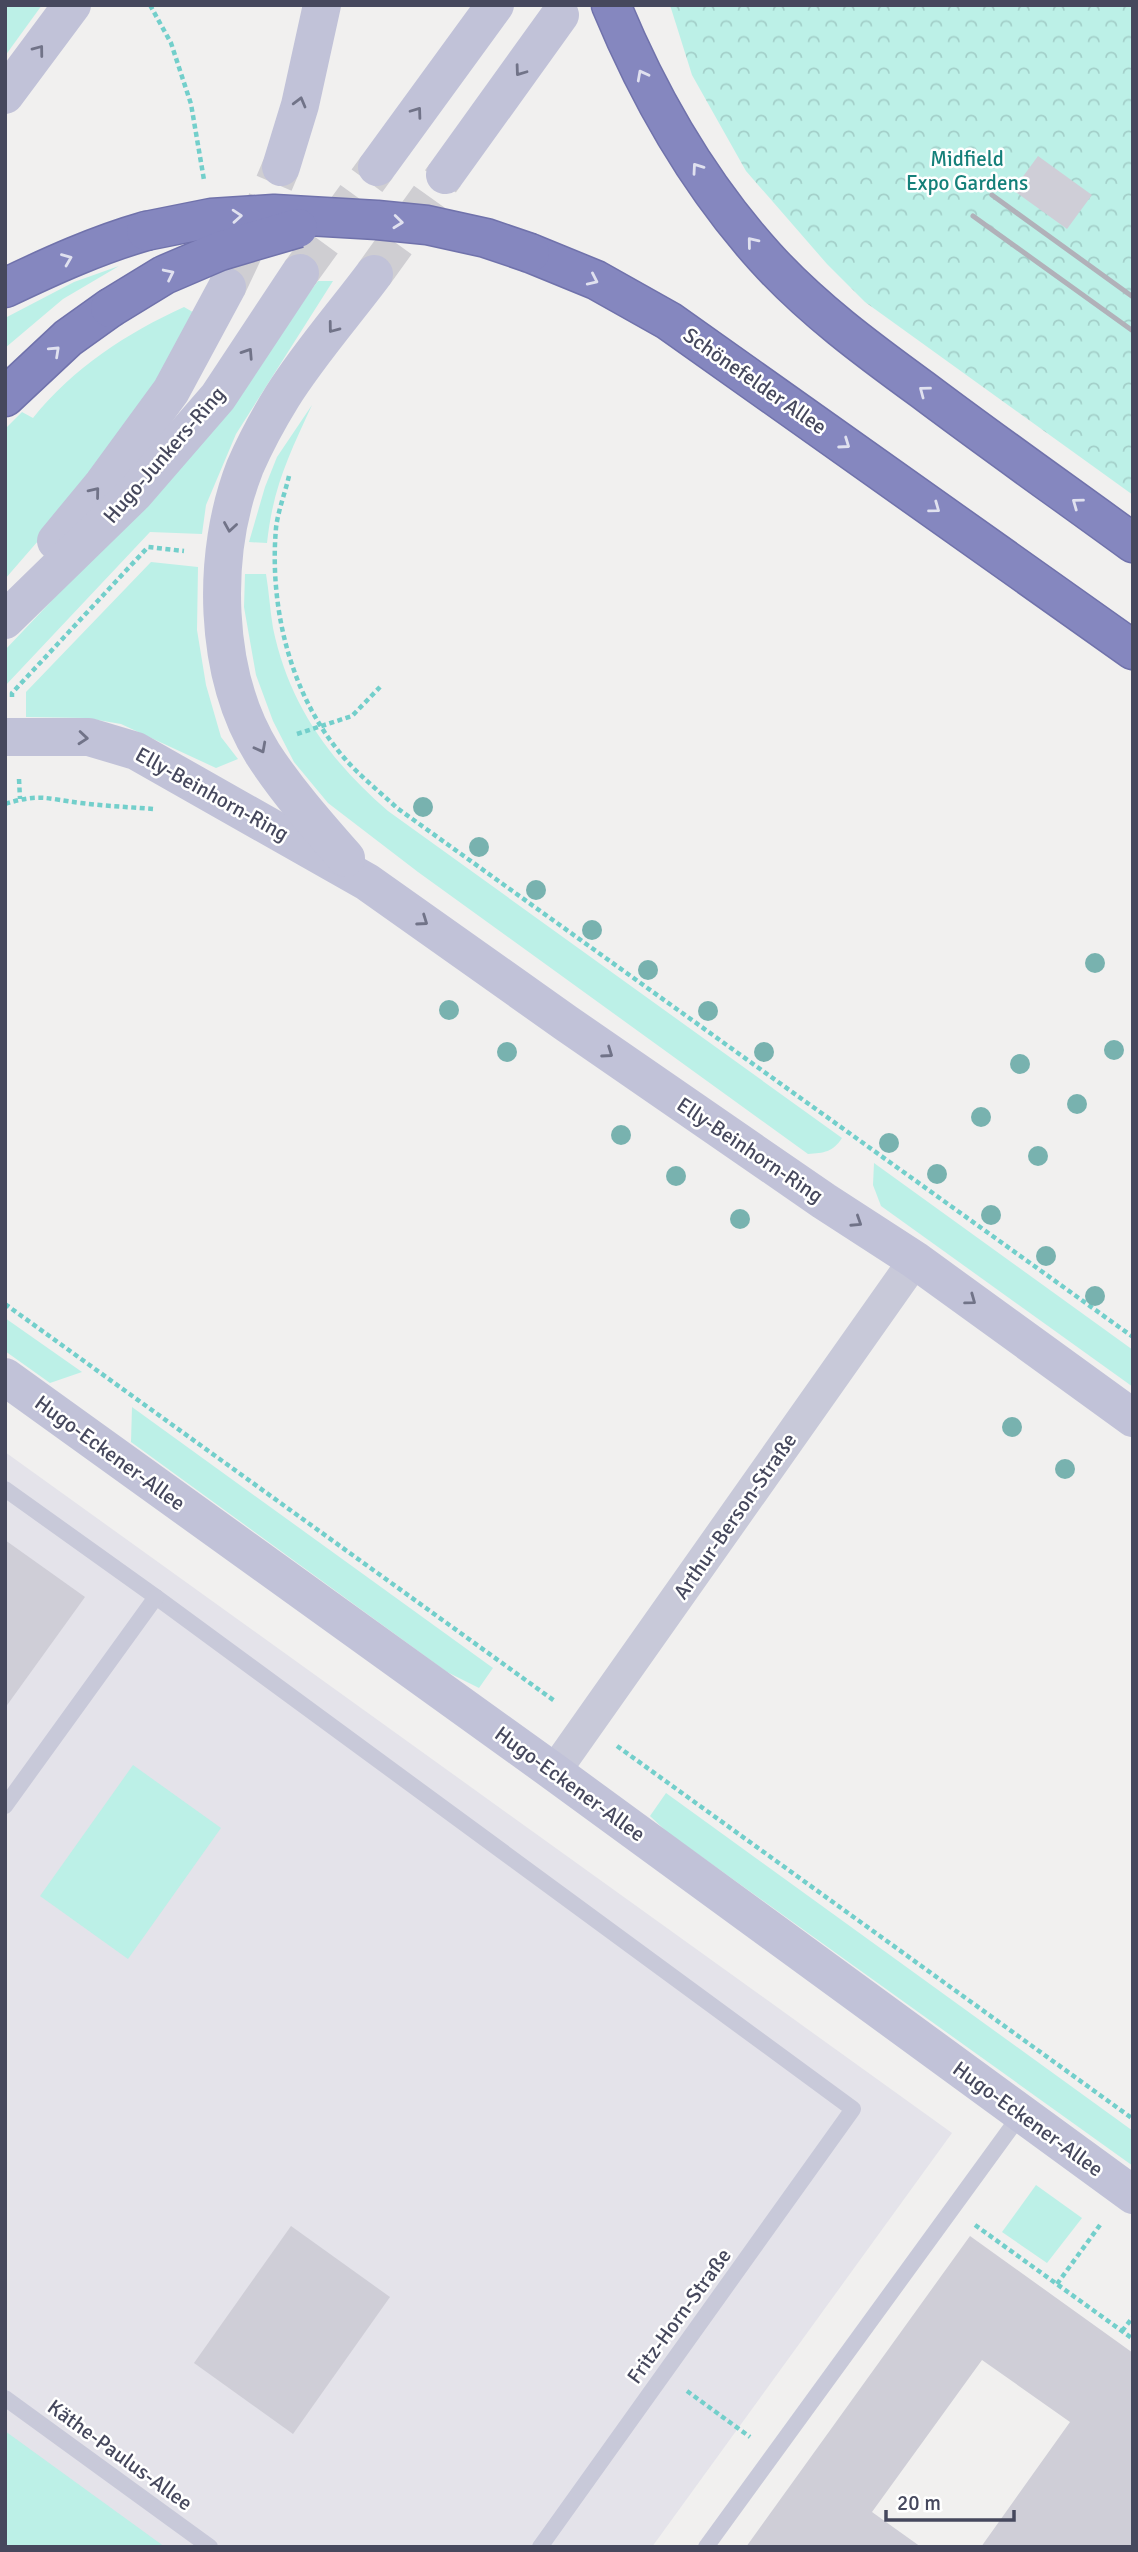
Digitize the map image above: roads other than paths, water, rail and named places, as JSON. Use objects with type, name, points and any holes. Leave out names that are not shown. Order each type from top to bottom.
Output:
[{"type":"highway","points":[[611,5],[636,64],[674,135],[720,201],[766,258],[820,309],[878,357],[1133,542]]},
{"type":"highway","name":"Schönefelder Allee","points":[[5,288],[112,240],[211,218],[274,214],[427,225],[486,237],[596,280],[669,321],[1133,650]]},
{"type":"highway","points":[[5,397],[68,338],[164,275],[220,251],[330,218]]},
{"type":"street","points":[[5,95],[72,5]]},
{"type":"street","points":[[281,167],[300,105],[323,5]]},
{"type":"street","points":[[377,167],[495,5]]},
{"type":"street","points":[[445,175],[560,15]]},
{"type":"street","name":"Hugo-Junkers-Ring","points":[[5,621],[134,494],[218,397],[300,272]]},
{"type":"street","name":"Elly-Beinhorn-Ring","points":[[367,882],[308,814],[262,753],[238,702],[224,641],[222,587],[233,510],[246,467],[282,397],[374,274]]},
{"type":"street","points":[[5,602],[103,484],[171,391],[227,287]]},
{"type":"street","name":"Elly-Beinhorn-Ring","points":[[10,737],[89,737],[136,751],[367,882],[813,1194],[915,1260],[1133,1418]]},
{"type":"street","name":"Arthur-Berson-Straße","points":[[554,1772],[915,1260]]},
{"type":"street","name":"Hugo-Eckener-Allee","points":[[5,1377],[554,1772],[1133,2195]]},
{"type":"lane","points":[[5,1489],[156,1597],[5,1806]]},
{"type":"lane","name":"Fritz-Horn-Straße","points":[[156,1597],[853,2109],[540,2547]]},
{"type":"lane","points":[[706,2547],[1021,2114]]},
{"type":"lane","name":"Käthe-Paulus-Allee","points":[[5,2398],[210,2547]]},
{"type":"tunnel","points":[[227,287],[281,167]]},
{"type":"tunnel","points":[[300,273],[377,167]]},
{"type":"tunnel","points":[[374,274],[445,175]]},
{"type":"railway","points":[[992,195],[1133,297]]},
{"type":"railway","points":[[973,216],[1133,331]]},
{"type":"park label","name":"Midfield Expo Gardens","points":[[967,171]]}]
